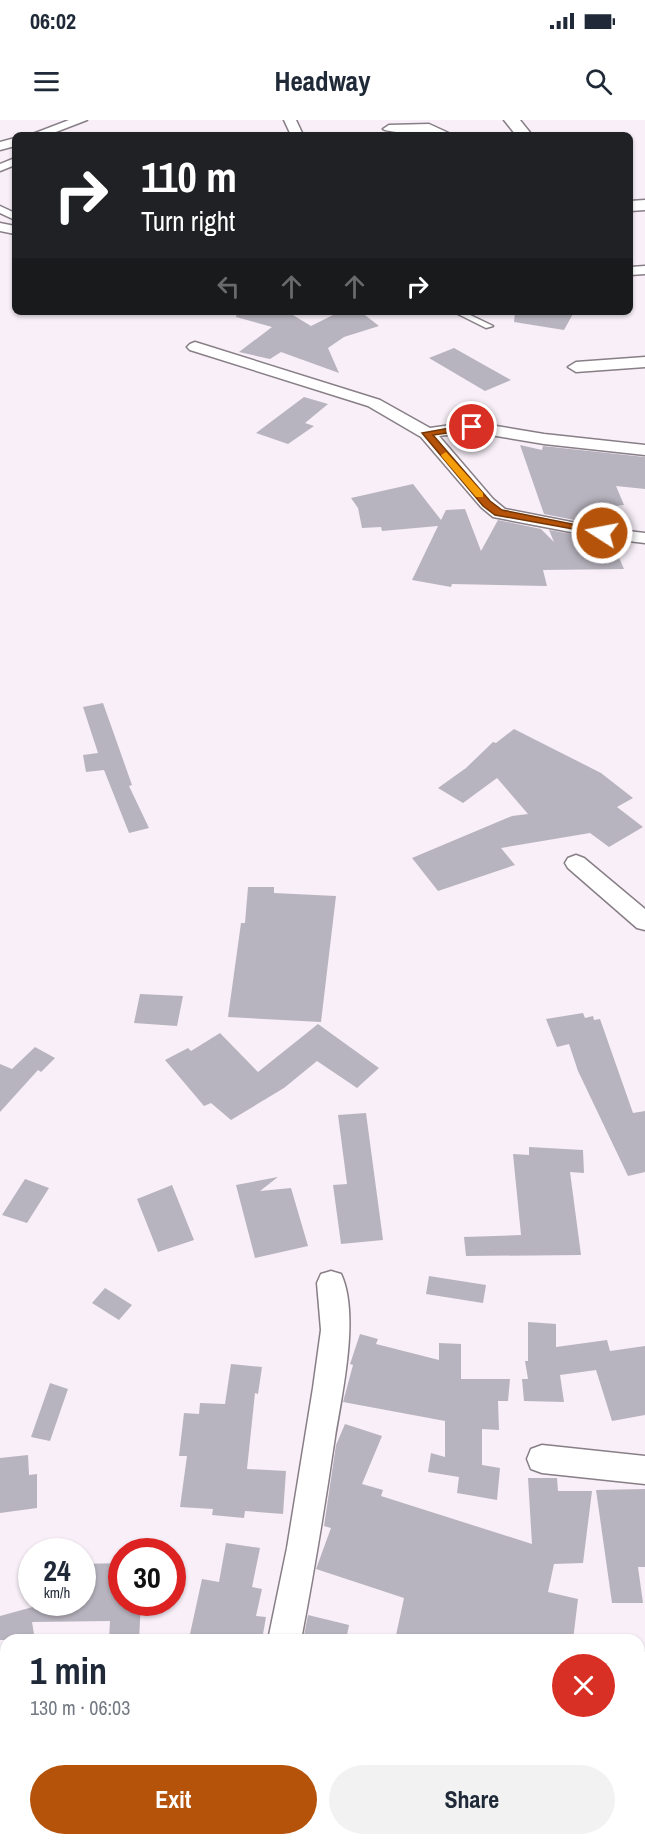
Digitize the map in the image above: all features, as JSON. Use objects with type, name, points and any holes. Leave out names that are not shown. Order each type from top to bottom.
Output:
[{"type":"street","points":[[45,132],[81,120]]},
{"type":"street","points":[[274,120],[292,127]]},
{"type":"street","points":[[512,120],[522,132]]},
{"type":"street","points":[[389,129],[429,128],[439,132]]},
{"type":"street","points":[[195,347],[375,403],[427,433],[487,503],[499,513],[602,533],[645,538]]},
{"type":"street","points":[[576,367],[645,362]]},
{"type":"street","points":[[427,433],[472,427],[544,439],[645,450]]},
{"type":"street","points":[[576,863],[645,922]]},
{"type":"street","points":[[285,1634],[303,1548],[328,1388],[335,1330],[331,1283]]},
{"type":"street","points":[[542,1460],[645,1470]]},
{"type":"lane","points":[[465,315],[489,326]]},
{"type":"building","points":[[236,315],[293,315],[311,326],[333,315],[365,315],[379,326],[344,337],[328,348],[339,373],[281,352],[270,359],[239,352],[272,327],[236,317]]},
{"type":"building","points":[[515,315],[572,315],[564,330],[514,322]]},
{"type":"building","points":[[454,348],[511,380],[485,391],[429,358]]},
{"type":"building","points":[[304,397],[328,404],[305,423],[314,426],[288,444],[256,433]]},
{"type":"building","points":[[520,445],[542,450],[543,446],[645,457],[645,489],[616,486],[624,505],[597,508],[605,526],[544,514]]},
{"type":"building","points":[[413,484],[441,520],[446,510],[465,509],[481,551],[498,520],[541,529],[554,542],[549,530],[612,541],[624,569],[543,570],[547,586],[452,584],[451,587],[412,580],[438,526],[382,531],[381,527],[362,528],[358,508],[351,498]]},
{"type":"building","points":[[103,703],[132,785],[129,786],[149,828],[129,833],[104,770],[86,772],[83,755],[98,753],[83,707]]},
{"type":"building","points":[[514,729],[601,773],[633,798],[617,807],[643,827],[609,847],[590,833],[501,848],[515,865],[438,891],[412,858],[512,816],[528,814],[497,778],[463,803],[438,788],[466,768],[493,742],[496,743]]},
{"type":"building","points":[[248,887],[274,887],[274,893],[336,896],[321,1022],[228,1017],[241,923],[245,923]]},
{"type":"building","points":[[140,994],[183,996],[177,1026],[134,1023]]},
{"type":"building","points":[[583,1013],[585,1018],[593,1016],[594,1020],[600,1019],[633,1113],[645,1111],[645,1172],[628,1176],[578,1071],[569,1044],[557,1047],[546,1019]]},
{"type":"building","points":[[318,1024],[379,1068],[357,1088],[317,1061],[284,1088],[231,1120],[211,1103],[204,1106],[165,1060],[188,1048],[191,1051],[220,1033],[258,1072]]},
{"type":"building","points":[[35,1047],[55,1058],[41,1072],[38,1070],[0,1112],[0,1064],[12,1069]]},
{"type":"building","points":[[366,1113],[383,1240],[341,1244],[333,1185],[347,1184],[338,1115]]},
{"type":"building","points":[[529,1147],[583,1150],[584,1173],[570,1172],[581,1255],[466,1256],[464,1237],[521,1235],[513,1154],[529,1155]]},
{"type":"building","points":[[278,1177],[260,1191],[291,1188],[308,1246],[255,1258],[236,1185]]},
{"type":"building","points":[[25,1179],[49,1188],[27,1223],[2,1215]]},
{"type":"building","points":[[172,1185],[194,1240],[158,1252],[137,1199]]},
{"type":"building","points":[[429,1276],[486,1285],[483,1303],[426,1294]]},
{"type":"building","points":[[105,1288],[132,1305],[119,1320],[92,1303]]},
{"type":"building","points":[[528,1322],[556,1324],[556,1347],[607,1340],[610,1351],[645,1346],[645,1415],[612,1421],[596,1370],[560,1375],[564,1402],[524,1401],[522,1379],[528,1379],[525,1361],[528,1361]]},
{"type":"building","points":[[360,1334],[378,1339],[376,1344],[439,1360],[439,1343],[461,1344],[461,1379],[510,1379],[508,1401],[498,1401],[499,1430],[482,1429],[482,1465],[500,1468],[497,1500],[457,1493],[459,1477],[428,1472],[431,1453],[445,1457],[445,1421],[343,1402],[353,1365],[350,1364]]},
{"type":"building","points":[[231,1364],[262,1367],[258,1394],[255,1393],[247,1469],[286,1471],[283,1514],[245,1511],[244,1518],[212,1515],[213,1509],[180,1507],[187,1456],[179,1456],[184,1413],[199,1414],[200,1403],[225,1404]]},
{"type":"building","points":[[50,1383],[68,1389],[50,1441],[31,1437]]},
{"type":"building","points":[[345,1424],[382,1436],[362,1484],[383,1490],[381,1496],[532,1544],[528,1478],[557,1478],[558,1491],[592,1491],[583,1563],[554,1564],[548,1592],[578,1599],[574,1634],[396,1634],[404,1598],[316,1569],[331,1528],[324,1526],[336,1445]]},
{"type":"building","points":[[28,1455],[29,1475],[37,1474],[37,1508],[0,1513],[0,1458]]},
{"type":"building","points":[[645,1489],[645,1567],[638,1567],[643,1603],[612,1603],[596,1490]]},
{"type":"building","points":[[226,1543],[260,1548],[252,1587],[262,1589],[256,1616],[266,1617],[263,1634],[190,1634],[202,1579],[219,1582]]},
{"type":"building","points":[[108,1563],[108,1616],[140,1616],[139,1634],[109,1634],[110,1621],[32,1622],[34,1634],[0,1634],[0,1616],[18,1611],[18,1616],[96,1616],[96,1564]]},
{"type":"building","points":[[308,1615],[349,1625],[347,1634],[304,1634]]},
{"type":"slow traffic","points":[[446,455],[479,495]]},
{"type":"route","points":[[472,427],[427,433],[487,503],[499,513],[602,533]]}]
